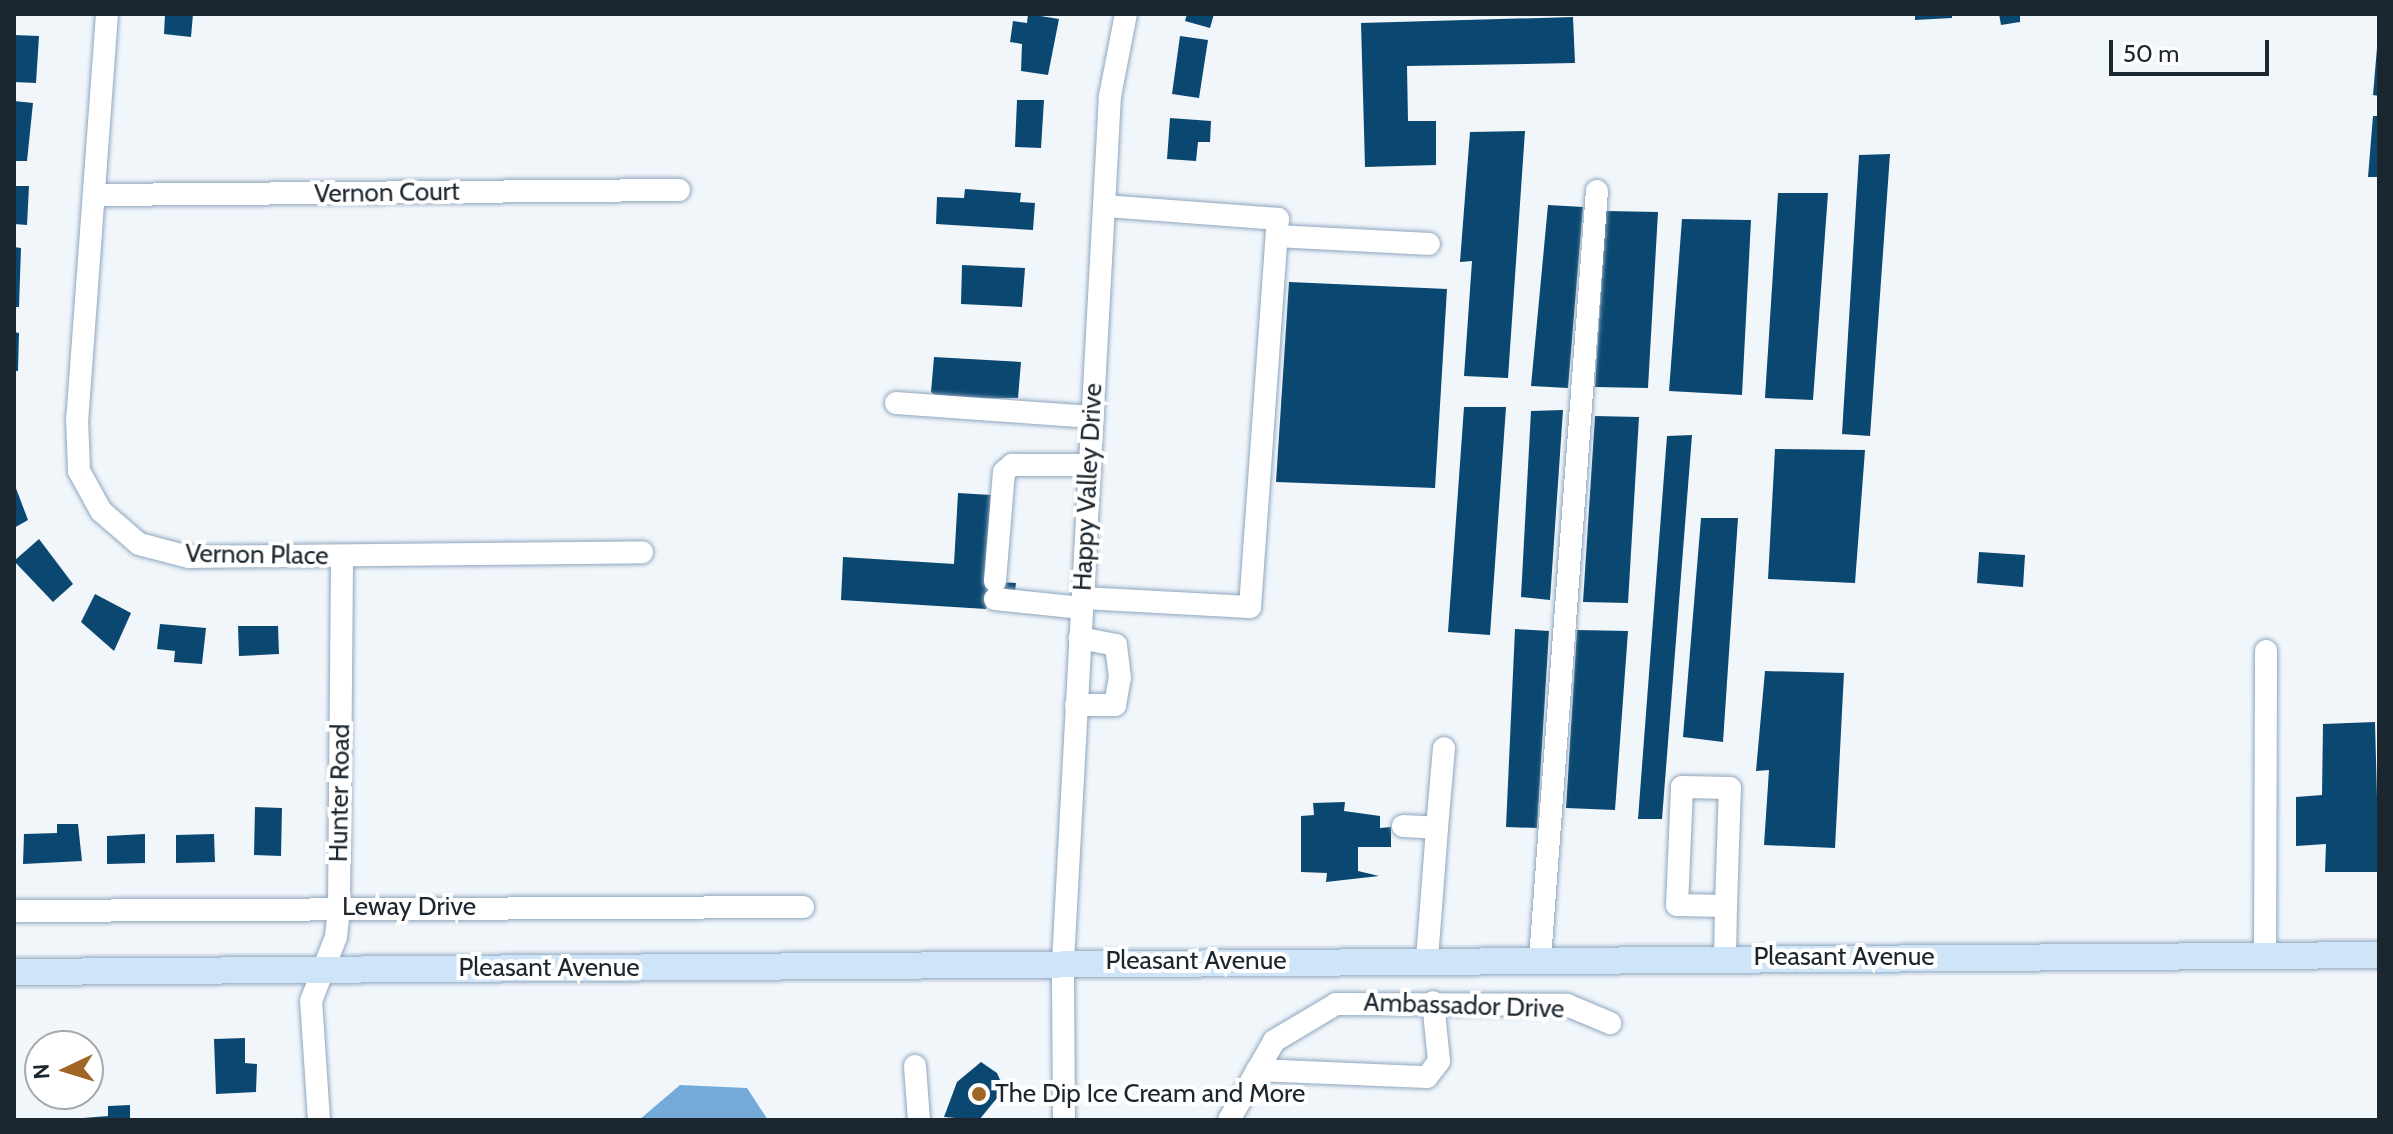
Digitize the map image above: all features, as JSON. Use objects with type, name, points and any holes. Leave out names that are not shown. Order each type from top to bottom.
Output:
[{"type":"main road","name":"Pleasant Avenue","points":[[14,972],[1427,959],[2379,955]]},
{"type":"street","name":"Vernon Place","points":[[107,14],[77,418],[79,471],[101,511],[139,544],[189,557],[642,552]]},
{"type":"street","name":"Happy Valley Drive","points":[[1064,1120],[1063,962],[1092,417],[1110,96],[1126,14]]},
{"type":"street","name":"Vernon Court","points":[[95,195],[679,190]]},
{"type":"street","points":[[1540,959],[1597,191]]},
{"type":"street","points":[[1090,465],[1012,465],[1004,472],[995,590],[1082,603],[1250,607],[1278,219],[1104,206]]},
{"type":"street","points":[[1277,236],[1429,244]]},
{"type":"street","points":[[896,403],[1092,417]]},
{"type":"street","name":"Hunter Road","points":[[319,1120],[311,1001],[339,907],[342,557]]},
{"type":"street","points":[[1076,705],[1115,705],[1120,678],[1116,645],[1080,638]]},
{"type":"street","points":[[2265,956],[2266,651]]},
{"type":"street","points":[[1427,959],[1444,748]]},
{"type":"street","points":[[1725,958],[1730,788],[1682,787],[1677,905],[1726,906]]},
{"type":"street","points":[[1403,826],[1437,828]]},
{"type":"street","name":"Leway Drive","points":[[14,911],[803,907]]},
{"type":"street","points":[[1257,1070],[1427,1077],[1439,1061],[1433,1002]]},
{"type":"street","name":"Ambassador Drive","points":[[1229,1120],[1274,1041],[1336,1004],[1433,1002],[1567,1005],[1610,1023]]},
{"type":"street","points":[[915,1066],[919,1120]]},
{"type":"water","points":[[680,1085],[747,1088],[768,1120],[639,1120]]},
{"type":"building","points":[[165,14],[193,14],[191,37],[164,34]]},
{"type":"building","points":[[1028,14],[1059,19],[1048,75],[1021,71],[1022,44],[1010,42],[1013,21],[1027,23]]},
{"type":"building","points":[[1187,14],[1214,14],[1210,28],[1185,21]]},
{"type":"building","points":[[1915,14],[1952,14],[1952,18],[1915,20]]},
{"type":"building","points":[[1999,14],[2020,14],[2020,22],[2001,25]]},
{"type":"building","points":[[1573,17],[1575,63],[1407,66],[1408,121],[1436,121],[1436,165],[1365,167],[1361,23]]},
{"type":"building","points":[[14,35],[39,36],[36,83],[14,82]]},
{"type":"building","points":[[1180,36],[1208,40],[1199,98],[1172,94]]},
{"type":"building","points":[[2379,48],[2379,96],[2373,95]]},
{"type":"building","points":[[1017,100],[1044,100],[1041,148],[1015,147]]},
{"type":"building","points":[[14,101],[33,103],[27,161],[14,161]]},
{"type":"building","points":[[2373,116],[2379,116],[2379,177],[2368,177]]},
{"type":"building","points":[[1170,118],[1211,121],[1210,142],[1198,142],[1196,161],[1167,159]]},
{"type":"building","points":[[1525,131],[1508,378],[1464,376],[1472,261],[1460,262],[1470,132]]},
{"type":"building","points":[[1890,154],[1870,436],[1842,434],[1859,155]]},
{"type":"building","points":[[14,186],[29,186],[27,225],[14,224]]},
{"type":"building","points":[[965,189],[1021,193],[1020,202],[1035,203],[1033,230],[936,224],[937,197],[964,198]]},
{"type":"building","points":[[1778,193],[1828,193],[1813,400],[1765,398]]},
{"type":"building","points":[[1548,205],[1583,207],[1568,388],[1531,386]]},
{"type":"building","points":[[1606,211],[1658,212],[1648,388],[1595,387]]},
{"type":"building","points":[[1682,219],[1751,220],[1742,395],[1669,391]]},
{"type":"building","points":[[14,247],[21,248],[19,307],[14,307]]},
{"type":"building","points":[[962,265],[1025,268],[1022,307],[961,304]]},
{"type":"building","points":[[1289,282],[1447,289],[1435,488],[1276,482]]},
{"type":"building","points":[[14,332],[19,333],[18,371],[14,371]]},
{"type":"building","points":[[934,357],[1021,362],[1018,398],[939,399],[931,392]]},
{"type":"building","points":[[1464,407],[1506,407],[1490,635],[1448,632]]},
{"type":"building","points":[[1563,410],[1550,600],[1521,597],[1531,411]]},
{"type":"building","points":[[1595,416],[1639,417],[1628,603],[1583,602]]},
{"type":"building","points":[[1692,435],[1662,819],[1638,819],[1667,436]]},
{"type":"building","points":[[1775,449],[1865,450],[1855,583],[1768,579]]},
{"type":"building","points":[[14,483],[28,520],[14,528]]},
{"type":"building","points":[[958,493],[991,495],[986,581],[1016,583],[1014,600],[986,598],[986,609],[841,600],[843,557],[954,564]]},
{"type":"building","points":[[1701,518],[1738,518],[1723,742],[1683,737]]},
{"type":"building","points":[[39,539],[73,584],[53,602],[14,561]]},
{"type":"building","points":[[1979,552],[2025,555],[2023,587],[1977,583]]},
{"type":"building","points":[[95,594],[131,613],[114,651],[81,622]]},
{"type":"building","points":[[160,624],[206,628],[202,664],[174,662],[175,651],[157,649]]},
{"type":"building","points":[[238,626],[278,626],[279,654],[239,656]]},
{"type":"building","points":[[1515,629],[1549,631],[1537,828],[1506,827]]},
{"type":"building","points":[[1577,630],[1628,631],[1615,810],[1566,808]]},
{"type":"building","points":[[1765,671],[1844,673],[1835,848],[1764,845],[1769,770],[1756,771]]},
{"type":"building","points":[[2375,722],[2379,872],[2325,872],[2326,844],[2296,846],[2296,797],[2322,795],[2323,724]]},
{"type":"building","points":[[1345,802],[1344,811],[1380,816],[1380,828],[1391,827],[1391,847],[1358,847],[1358,871],[1379,876],[1326,882],[1327,873],[1301,872],[1301,816],[1314,815],[1313,803]]},
{"type":"building","points":[[255,807],[282,808],[281,856],[254,855]]},
{"type":"building","points":[[57,824],[78,824],[82,861],[23,864],[24,834],[57,833]]},
{"type":"building","points":[[145,834],[145,863],[107,864],[107,836]]},
{"type":"building","points":[[214,834],[215,862],[176,863],[176,835]]},
{"type":"building","points":[[245,1038],[245,1063],[257,1064],[256,1092],[216,1094],[214,1039]]},
{"type":"building","name":"The Dip Ice Cream and More","points":[[981,1062],[997,1073],[1004,1089],[979,1120],[944,1117],[957,1082]]},
{"type":"building","points":[[130,1105],[130,1120],[59,1120],[108,1116],[108,1106]]},
{"type":"place","name":"The Dip Ice Cream and More","points":[[979,1094]]}]
